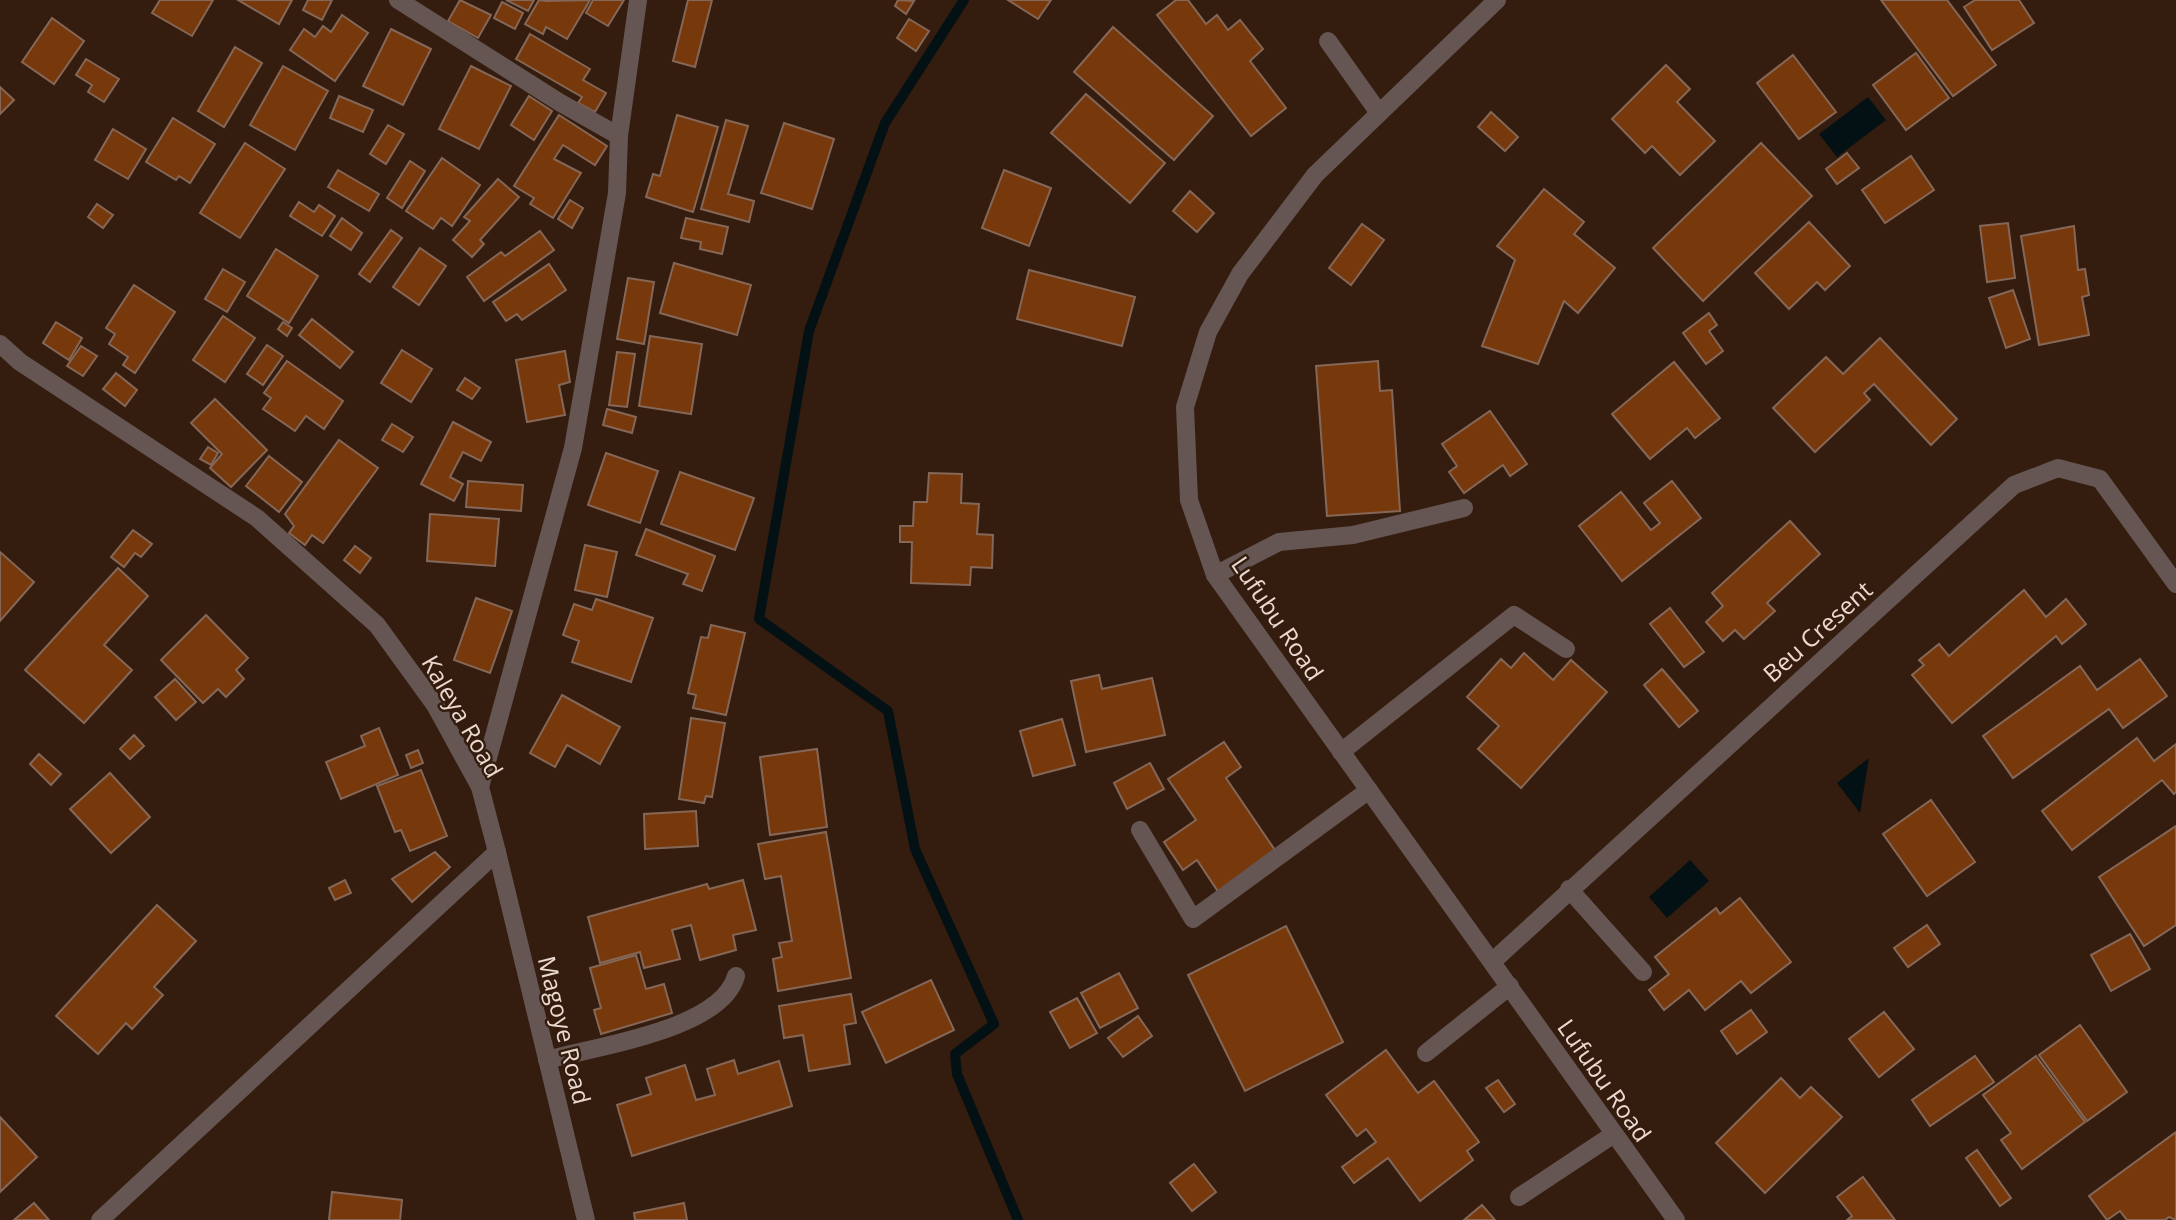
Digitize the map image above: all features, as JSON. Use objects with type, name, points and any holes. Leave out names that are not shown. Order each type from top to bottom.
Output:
[{"type":"street","points":[[398,0],[559,102],[619,136]]},
{"type":"street","points":[[480,788],[573,448],[617,192],[619,136],[638,0]]},
{"type":"street","name":"Lufubu Road","points":[[1497,0],[1315,175],[1240,274],[1208,332],[1185,407],[1189,500],[1215,575],[1676,1220]]},
{"type":"street","points":[[1328,41],[1379,113]]},
{"type":"street","name":"Kaleya Road","points":[[0,344],[20,362],[257,518],[377,625],[435,705],[480,788],[497,852]]},
{"type":"street","name":"Beu Cresent","points":[[1492,962],[2014,485],[2058,468],[2100,479],[2176,584]]},
{"type":"street","points":[[1215,575],[1279,542],[1353,536],[1464,508]]},
{"type":"street","points":[[1341,752],[1514,615],[1566,649]]},
{"type":"street","points":[[1140,830],[1193,919],[1369,790]]},
{"type":"street","points":[[100,1220],[497,852]]},
{"type":"street","name":"Magoye Road","points":[[497,852],[586,1220]]},
{"type":"street","points":[[1569,889],[1643,972]]},
{"type":"street","points":[[547,1060],[677,1026],[719,1002],[733,988],[736,976]]},
{"type":"street","points":[[1426,1053],[1510,986]]},
{"type":"street","points":[[1519,1197],[1614,1134]]},
{"type":"shaded area","points":[[1868,97],[1886,120],[1837,157],[1819,134]]},
{"type":"shaded area","points":[[1869,758],[1860,813],[1837,783]]},
{"type":"shaded area","points":[[1690,860],[1709,881],[1667,918],[1649,897]]},
{"type":"building","points":[[160,0],[213,0],[192,36],[152,13]]},
{"type":"building","points":[[238,0],[292,0],[279,24]]},
{"type":"building","points":[[308,0],[332,0],[322,20],[303,10]]},
{"type":"building","points":[[460,0],[491,15],[478,38],[448,21]]},
{"type":"building","points":[[506,0],[534,0],[528,11]]},
{"type":"building","points":[[539,0],[590,0],[567,39],[546,27],[543,34],[525,24]]},
{"type":"building","points":[[593,0],[624,0],[608,26],[586,13]]},
{"type":"building","points":[[688,0],[712,0],[695,67],[673,61]]},
{"type":"building","points":[[898,0],[914,1],[906,14],[895,6]]},
{"type":"building","points":[[1008,0],[1051,0],[1038,19]]},
{"type":"building","points":[[1176,0],[1188,0],[1206,24],[1217,15],[1228,30],[1240,20],[1263,49],[1250,61],[1286,108],[1251,136],[1157,15]]},
{"type":"building","points":[[1881,0],[1947,0],[1996,65],[1953,96]]},
{"type":"building","points":[[1975,0],[2019,0],[2034,23],[1992,50],[1964,7]]},
{"type":"building","points":[[502,2],[523,13],[515,29],[494,18]]},
{"type":"building","points":[[342,15],[368,33],[335,81],[290,50],[304,29],[315,37],[323,26],[331,32]]},
{"type":"building","points":[[52,18],[84,41],[54,84],[22,62]]},
{"type":"building","points":[[909,19],[929,31],[916,51],[897,38]]},
{"type":"building","points":[[1113,27],[1213,116],[1174,160],[1074,72]]},
{"type":"building","points":[[391,29],[431,49],[403,105],[363,86]]},
{"type":"building","points":[[530,34],[590,69],[583,80],[606,93],[595,112],[578,103],[582,97],[516,59]]},
{"type":"building","points":[[235,47],[262,63],[224,127],[198,111]]},
{"type":"building","points":[[1916,53],[1949,98],[1906,130],[1873,85]]},
{"type":"building","points":[[1793,55],[1836,112],[1799,139],[1757,83]]},
{"type":"building","points":[[86,59],[119,79],[104,102],[88,92],[92,85],[76,75]]},
{"type":"building","points":[[1666,65],[1690,89],[1677,102],[1715,141],[1680,175],[1652,146],[1645,153],[1612,119]]},
{"type":"building","points":[[283,66],[328,91],[295,150],[250,125]]},
{"type":"building","points":[[471,66],[511,86],[479,149],[439,129]]},
{"type":"building","points":[[0,87],[14,100],[0,114]]},
{"type":"building","points":[[1086,94],[1165,163],[1130,203],[1051,133]]},
{"type":"building","points":[[339,96],[373,110],[363,132],[330,118]]},
{"type":"building","points":[[529,96],[552,111],[534,140],[511,125]]},
{"type":"building","points":[[1491,112],[1518,137],[1505,151],[1478,127]]},
{"type":"building","points":[[559,115],[607,146],[595,165],[563,145],[554,159],[581,173],[553,218],[530,204],[534,198],[514,186]]},
{"type":"building","points":[[677,115],[718,127],[693,212],[646,197],[653,174],[660,176]]},
{"type":"building","points":[[173,118],[215,144],[190,183],[179,176],[176,180],[146,162]]},
{"type":"building","points":[[726,120],[748,126],[728,194],[754,201],[749,222],[701,209]]},
{"type":"building","points":[[784,123],[834,139],[812,209],[761,193]]},
{"type":"building","points":[[388,125],[404,134],[386,164],[370,154]]},
{"type":"building","points":[[113,129],[146,149],[128,179],[95,160]]},
{"type":"building","points":[[245,143],[285,169],[240,238],[200,213]]},
{"type":"building","points":[[1761,143],[1812,196],[1703,301],[1653,248]]},
{"type":"building","points":[[1847,153],[1859,168],[1837,184],[1826,169]]},
{"type":"building","points":[[1911,156],[1934,190],[1885,223],[1862,190]]},
{"type":"building","points":[[442,158],[480,185],[452,226],[441,218],[433,229],[406,211]]},
{"type":"building","points":[[410,161],[425,171],[402,208],[387,198]]},
{"type":"building","points":[[338,170],[379,194],[369,211],[328,187]]},
{"type":"building","points":[[1004,170],[1051,188],[1029,246],[982,228]]},
{"type":"building","points":[[498,179],[519,197],[480,240],[484,244],[472,257],[453,240],[470,221],[464,217]]},
{"type":"building","points":[[1544,189],[1584,222],[1574,234],[1615,268],[1578,313],[1564,301],[1538,364],[1482,346],[1515,260],[1497,246]]},
{"type":"building","points":[[1190,191],[1214,213],[1197,232],[1173,211]]},
{"type":"building","points":[[570,200],[583,208],[572,228],[558,219]]},
{"type":"building","points":[[299,202],[314,212],[319,205],[335,216],[322,236],[290,216]]},
{"type":"building","points":[[97,204],[113,215],[103,228],[88,217]]},
{"type":"building","points":[[342,218],[362,233],[351,250],[330,236]]},
{"type":"building","points":[[686,218],[728,227],[722,254],[700,249],[701,242],[681,238]]},
{"type":"building","points":[[1809,222],[1850,266],[1825,290],[1817,282],[1789,309],[1755,273]]},
{"type":"building","points":[[2008,223],[2015,278],[1987,282],[1980,226]]},
{"type":"building","points":[[1362,224],[1384,240],[1351,285],[1329,268]]},
{"type":"building","points":[[2074,226],[2078,270],[2085,269],[2089,295],[2082,297],[2089,335],[2039,345],[2021,236]]},
{"type":"building","points":[[391,230],[402,238],[370,282],[359,274]]},
{"type":"building","points":[[540,231],[554,250],[484,301],[467,277],[501,252],[505,256]]},
{"type":"building","points":[[420,248],[446,266],[419,305],[393,287]]},
{"type":"building","points":[[276,249],[318,276],[289,323],[247,296]]},
{"type":"building","points":[[674,263],[751,285],[737,335],[660,313]]},
{"type":"building","points":[[549,264],[566,290],[522,320],[517,314],[506,321],[493,302]]},
{"type":"building","points":[[223,269],[245,282],[227,312],[205,299]]},
{"type":"building","points":[[1029,270],[1135,297],[1122,346],[1017,319]]},
{"type":"building","points":[[628,278],[654,282],[644,344],[617,339]]},
{"type":"building","points":[[134,285],[175,312],[135,373],[123,365],[128,357],[109,344],[115,334],[106,328]]},
{"type":"building","points":[[2013,290],[2030,339],[2006,348],[1989,298]]},
{"type":"building","points":[[1709,313],[1717,325],[1709,331],[1723,351],[1706,364],[1683,333]]},
{"type":"building","points":[[223,316],[255,338],[225,382],[193,360]]},
{"type":"building","points":[[312,319],[353,352],[340,368],[299,335]]},
{"type":"building","points":[[56,322],[82,338],[69,360],[43,343]]},
{"type":"building","points":[[283,322],[292,328],[287,336],[278,329]]},
{"type":"building","points":[[650,336],[702,344],[691,414],[639,406]]},
{"type":"building","points":[[1880,338],[1957,419],[1931,445],[1874,384],[1864,393],[1870,400],[1815,452],[1773,408],[1826,357],[1843,374]]},
{"type":"building","points":[[267,345],[283,356],[263,385],[247,374]]},
{"type":"building","points":[[81,346],[97,356],[83,376],[67,366]]},
{"type":"building","points":[[402,350],[432,369],[411,402],[381,383]]},
{"type":"building","points":[[565,351],[570,382],[559,385],[565,415],[527,422],[516,360]]},
{"type":"building","points":[[617,352],[635,354],[627,407],[609,405]]},
{"type":"building","points":[[287,361],[343,401],[324,429],[306,416],[295,431],[263,409],[271,398],[264,393]]},
{"type":"building","points":[[1378,361],[1380,391],[1392,390],[1400,511],[1327,516],[1316,366]]},
{"type":"building","points":[[1674,362],[1720,418],[1695,438],[1687,428],[1650,459],[1612,414]]},
{"type":"building","points":[[116,373],[137,390],[125,406],[103,389]]},
{"type":"building","points":[[465,378],[480,388],[472,399],[457,390]]},
{"type":"building","points":[[215,399],[267,450],[231,487],[210,468],[222,454],[191,423]]},
{"type":"building","points":[[607,409],[636,417],[632,433],[603,425]]},
{"type":"building","points":[[1490,411],[1527,464],[1510,476],[1503,465],[1464,493],[1449,472],[1457,466],[1442,444]]},
{"type":"building","points":[[453,422],[491,442],[481,461],[463,452],[450,477],[463,484],[454,501],[421,484]]},
{"type":"building","points":[[392,424],[413,437],[403,452],[382,440]]},
{"type":"building","points":[[339,440],[378,468],[323,543],[312,535],[305,545],[289,533],[294,526],[285,514]]},
{"type":"building","points":[[208,447],[218,453],[211,465],[200,459]]},
{"type":"building","points":[[606,453],[658,471],[640,523],[588,505]]},
{"type":"building","points":[[269,456],[302,482],[279,512],[246,486]]},
{"type":"building","points":[[680,472],[754,498],[735,550],[661,524]]},
{"type":"building","points":[[929,473],[962,474],[961,503],[979,504],[977,534],[993,535],[992,568],[971,567],[970,585],[911,583],[912,542],[900,542],[900,526],[913,526],[914,502],[927,502]]},
{"type":"building","points":[[468,481],[523,485],[521,511],[466,507]]},
{"type":"building","points":[[1672,481],[1701,518],[1622,581],[1579,526],[1621,492],[1651,530],[1660,523],[1644,503]]},
{"type":"building","points":[[430,514],[499,519],[495,566],[427,561]]},
{"type":"building","points":[[1790,521],[1820,554],[1767,603],[1775,611],[1744,639],[1735,630],[1723,641],[1706,622],[1723,606],[1712,593]]},
{"type":"building","points":[[646,529],[715,556],[702,591],[683,584],[688,574],[636,555]]},
{"type":"building","points":[[133,530],[152,544],[141,557],[135,553],[124,567],[111,557]]},
{"type":"building","points":[[585,545],[617,552],[607,597],[575,590]]},
{"type":"building","points":[[355,546],[371,558],[360,573],[344,560]]},
{"type":"building","points":[[0,552],[34,582],[0,621]]},
{"type":"building","points":[[118,568],[148,596],[104,645],[132,670],[84,723],[25,670]]},
{"type":"building","points":[[2024,590],[2046,617],[2066,599],[2086,624],[2062,644],[2056,636],[1952,723],[1912,675],[1924,665],[1919,660],[1939,644],[1949,656]]},
{"type":"building","points":[[476,598],[512,611],[490,673],[454,660]]},
{"type":"building","points":[[596,599],[653,618],[631,682],[572,662],[579,641],[563,635],[574,604],[592,610]]},
{"type":"building","points":[[1670,608],[1704,652],[1684,667],[1650,624]]},
{"type":"building","points":[[206,615],[248,658],[236,670],[244,679],[226,697],[218,689],[203,703],[161,660]]},
{"type":"building","points":[[711,625],[745,633],[726,715],[693,708],[696,695],[688,693],[701,637],[708,638]]},
{"type":"building","points":[[1524,653],[1553,680],[1571,660],[1607,692],[1521,788],[1478,749],[1499,726],[1467,697],[1501,659],[1511,668]]},
{"type":"building","points":[[2140,659],[2167,696],[2123,728],[2109,709],[2013,778],[1983,736],[2080,666],[2097,690]]},
{"type":"building","points":[[1662,669],[1698,711],[1679,727],[1644,685]]},
{"type":"building","points":[[1099,675],[1102,689],[1152,678],[1165,735],[1086,752],[1071,681]]},
{"type":"building","points":[[175,679],[196,702],[176,720],[155,697]]},
{"type":"building","points":[[562,695],[620,727],[600,764],[567,745],[555,767],[530,753]]},
{"type":"building","points":[[691,718],[725,723],[712,797],[706,796],[704,803],[679,799]]},
{"type":"building","points":[[1062,719],[1075,765],[1033,776],[1020,731]]},
{"type":"building","points":[[379,728],[398,775],[341,799],[326,762],[365,746],[361,736]]},
{"type":"building","points":[[134,735],[144,746],[130,759],[120,749]]},
{"type":"building","points":[[2137,738],[2154,761],[2176,744],[2176,792],[2174,794],[2162,780],[2072,850],[2042,811]]},
{"type":"building","points":[[1224,742],[1241,767],[1226,778],[1279,856],[1221,896],[1197,860],[1183,870],[1164,842],[1196,820],[1168,779]]},
{"type":"building","points":[[817,749],[827,827],[770,835],[760,757]]},
{"type":"building","points":[[418,750],[423,763],[411,768],[406,755]]},
{"type":"building","points":[[39,754],[61,774],[51,785],[30,764]]},
{"type":"building","points":[[1150,763],[1164,789],[1127,809],[1114,783]]},
{"type":"building","points":[[421,770],[447,836],[410,851],[401,830],[395,832],[377,786]]},
{"type":"building","points":[[110,773],[150,817],[111,853],[70,809]]},
{"type":"building","points":[[1931,800],[1975,862],[1927,896],[1883,834]]},
{"type":"building","points":[[696,811],[698,846],[645,849],[644,814]]},
{"type":"building","points":[[2176,826],[2176,925],[2144,946],[2099,877]]},
{"type":"building","points":[[826,832],[851,978],[778,991],[773,959],[782,957],[779,943],[792,941],[781,876],[765,879],[758,844]]},
{"type":"building","points":[[435,852],[450,867],[412,902],[392,879]]},
{"type":"building","points":[[345,880],[351,893],[335,900],[329,888]]},
{"type":"building","points":[[743,880],[756,930],[733,935],[736,950],[700,960],[691,925],[672,930],[680,959],[644,968],[640,952],[600,963],[588,917],[707,884],[709,889]]},
{"type":"building","points":[[1740,898],[1791,962],[1751,993],[1741,981],[1705,1010],[1689,990],[1664,1010],[1649,990],[1669,974],[1655,957],[1716,908],[1720,914]]},
{"type":"building","points":[[157,905],[196,941],[154,987],[163,995],[132,1029],[126,1023],[98,1054],[56,1016]]},
{"type":"building","points":[[1927,925],[1940,944],[1908,967],[1894,948]]},
{"type":"building","points":[[1286,926],[1343,1042],[1245,1091],[1188,975]]},
{"type":"building","points":[[2130,934],[2150,969],[2111,991],[2091,955]]},
{"type":"building","points":[[636,955],[646,989],[664,984],[672,1013],[601,1034],[594,1010],[601,1008],[590,968]]},
{"type":"building","points":[[1119,973],[1138,1008],[1100,1028],[1081,993]]},
{"type":"building","points":[[931,980],[954,1030],[886,1063],[862,1012]]},
{"type":"building","points":[[851,994],[856,1023],[844,1025],[850,1064],[809,1071],[803,1035],[784,1038],[779,1006]]},
{"type":"building","points":[[1077,998],[1097,1033],[1070,1048],[1050,1012]]},
{"type":"building","points":[[1751,1010],[1767,1032],[1737,1054],[1721,1031]]},
{"type":"building","points":[[1884,1012],[1914,1049],[1879,1077],[1849,1039]]},
{"type":"building","points":[[1138,1016],[1152,1036],[1123,1057],[1108,1038]]},
{"type":"building","points":[[2080,1025],[2127,1092],[2087,1121],[2039,1055]]},
{"type":"building","points":[[1386,1050],[1418,1093],[1434,1081],[1479,1142],[1467,1151],[1473,1160],[1420,1201],[1388,1158],[1354,1183],[1342,1167],[1376,1142],[1366,1129],[1357,1136],[1326,1095]]},
{"type":"building","points":[[1975,1056],[1994,1082],[1930,1126],[1912,1100]]},
{"type":"building","points":[[2036,1056],[2085,1122],[2022,1169],[2001,1140],[2011,1133],[1983,1095]]},
{"type":"building","points":[[734,1060],[738,1074],[779,1061],[792,1106],[632,1156],[617,1105],[651,1094],[646,1078],[685,1065],[696,1100],[715,1095],[707,1069]]},
{"type":"building","points":[[1781,1078],[1800,1098],[1811,1087],[1842,1117],[1765,1193],[1716,1143]]},
{"type":"building","points":[[1498,1080],[1515,1104],[1504,1112],[1486,1088]]},
{"type":"building","points":[[0,1117],[37,1157],[0,1192]]},
{"type":"building","points":[[2176,1132],[2176,1220],[2169,1217],[2165,1220],[2127,1220],[2120,1211],[2107,1220],[2089,1196]]},
{"type":"building","points":[[1977,1150],[2011,1198],[2000,1206],[1966,1158]]},
{"type":"building","points":[[1194,1164],[1216,1192],[1192,1211],[1170,1183]]},
{"type":"building","points":[[1863,1177],[1895,1220],[1847,1220],[1852,1216],[1837,1197]]},
{"type":"building","points":[[332,1192],[402,1200],[400,1220],[329,1220]]},
{"type":"building","points":[[34,1203],[49,1220],[14,1220]]},
{"type":"building","points":[[684,1203],[687,1220],[635,1220],[634,1213]]},
{"type":"building","points":[[1482,1205],[1495,1220],[1464,1220]]},
{"type":"waterway","points":[[964,0],[885,123],[809,331],[759,619],[888,711],[915,849],[994,1024],[955,1054],[957,1074],[1018,1220]]}]
